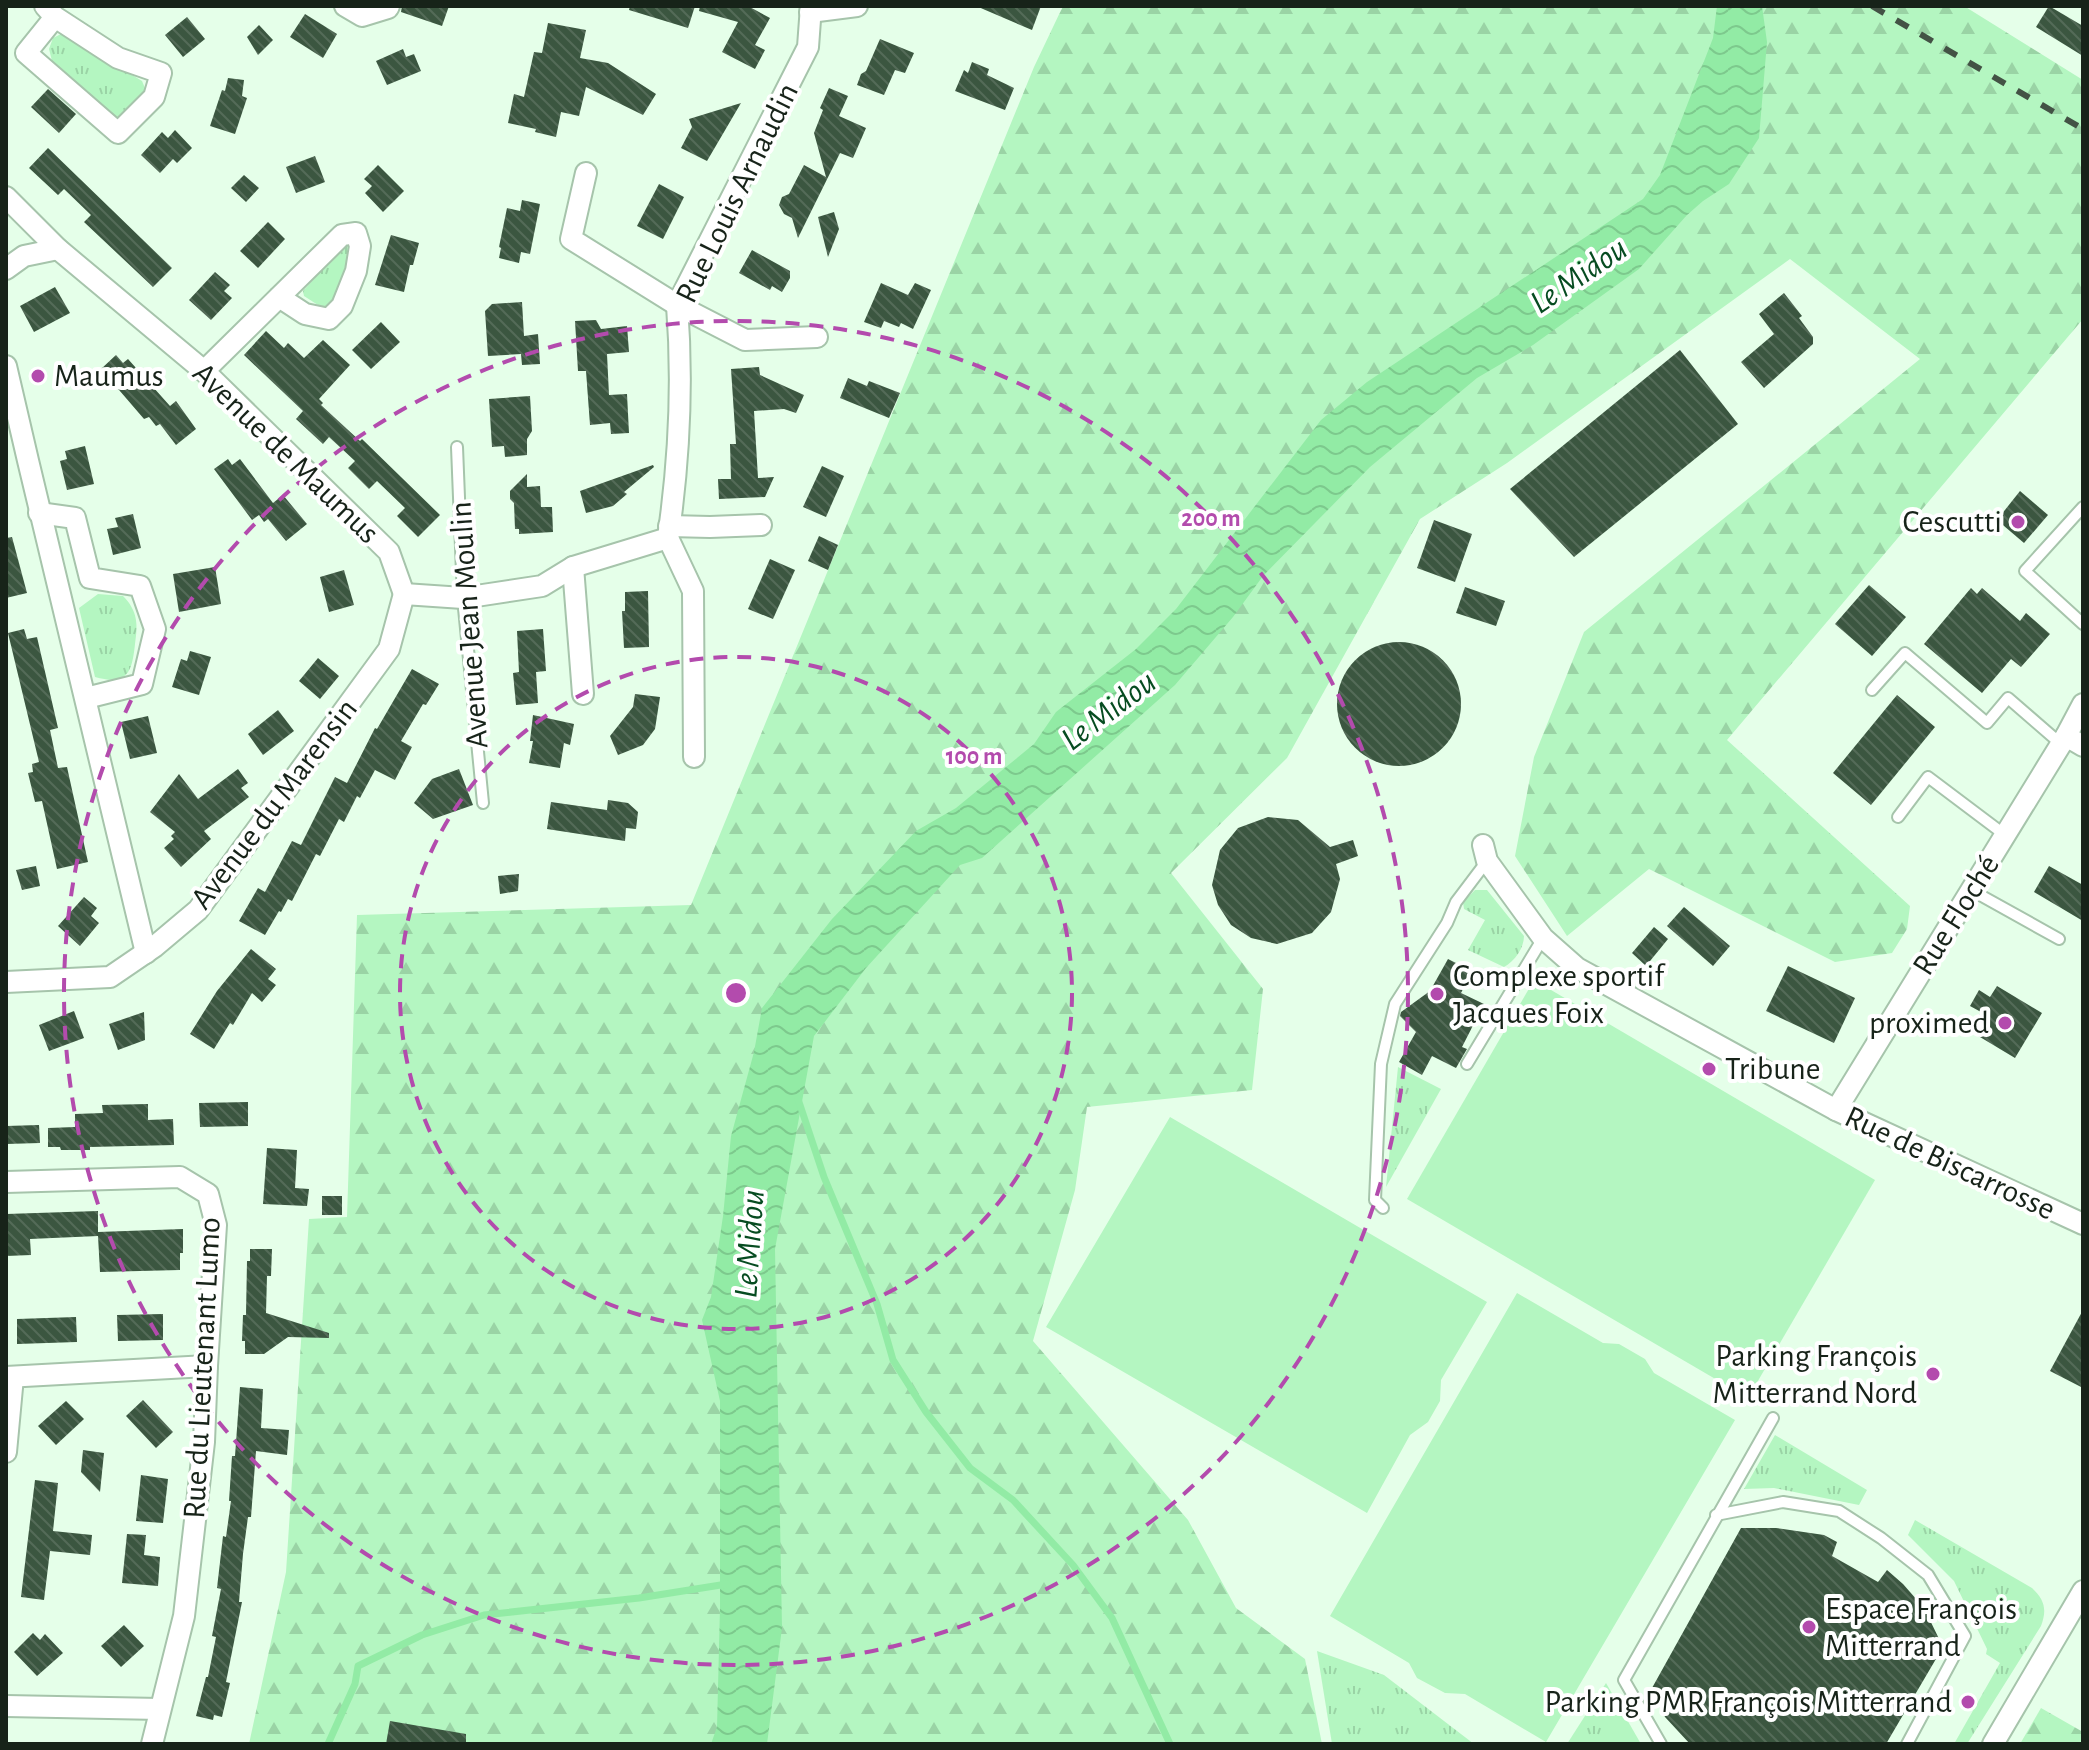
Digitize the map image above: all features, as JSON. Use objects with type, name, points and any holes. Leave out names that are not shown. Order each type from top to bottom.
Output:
[{"type":"street","points":[[345,6],[362,16],[389,6]]},
{"type":"street","points":[[811,9],[857,6]]},
{"type":"street","name":"Rue Louis Arnaudin","points":[[668,532],[674,496],[681,351],[677,305],[808,47],[811,9]]},
{"type":"street","points":[[50,12],[118,58],[161,73],[154,97],[118,133],[26,53],[50,12]]},
{"type":"street","points":[[586,173],[571,239],[677,305],[745,340],[817,337]]},
{"type":"street","name":"Avenue de Maumus","points":[[6,197],[58,249],[204,371],[389,552],[404,594]]},
{"type":"street","points":[[204,371],[279,297],[342,235],[356,233],[360,246],[356,271],[342,306],[329,319],[305,314],[279,297]]},
{"type":"street","points":[[6,269],[24,256],[58,249]]},
{"type":"street","points":[[6,366],[146,953]]},
{"type":"street","points":[[39,513],[75,518],[90,578],[140,586],[155,629],[142,684],[86,698]]},
{"type":"street","points":[[404,594],[463,598],[542,586],[573,567],[668,532],[761,525]]},
{"type":"street","points":[[668,532],[693,591],[694,757]]},
{"type":"street","points":[[573,567],[583,694]]},
{"type":"street","name":"Avenue du Marensin","points":[[6,982],[110,977],[146,953],[198,910],[389,649],[404,594]]},
{"type":"street","name":"Rue Floché","points":[[1836,1110],[2005,835],[2070,742],[2083,704]]},
{"type":"street","name":"Rue de Biscarrosse","points":[[1485,853],[1543,938],[1577,968],[1836,1110],[2083,1224]]},
{"type":"street","name":"Rue du Lieutenant Lumo","points":[[6,1182],[180,1177],[208,1194],[216,1225],[204,1442],[184,1616],[152,1744]]},
{"type":"street","points":[[6,1452],[10,1377],[207,1366]]},
{"type":"street","points":[[1993,1744],[2083,1591]]},
{"type":"street","points":[[6,1706],[160,1709]]},
{"type":"lane","name":"Avenue Jean Moulin","points":[[457,447],[463,598],[483,803]]},
{"type":"lane","points":[[2083,507],[2025,571],[2083,624]]},
{"type":"lane","points":[[1872,690],[1905,653],[1987,723],[2008,698],[2070,742]]},
{"type":"lane","points":[[1898,817],[1928,777],[2005,835]]},
{"type":"lane","points":[[1383,1208],[1375,1200],[1381,1064],[1395,1004],[1447,923],[1485,853]]},
{"type":"lane","points":[[1971,890],[2059,939]]},
{"type":"lane","points":[[1467,1064],[1543,938]]},
{"type":"lane","points":[[1661,1744],[1624,1680],[1773,1418]]},
{"type":"lane","points":[[1716,1515],[1783,1502],[1839,1511],[1881,1538],[1928,1575],[1965,1636],[1907,1744]]},
{"type":"green space","points":[[1063,6],[1964,6],[2083,80],[2083,319],[1727,740],[1910,906],[1907,929],[1892,953],[1835,962],[1649,869],[1567,936],[1515,856],[1534,757],[1584,632],[1920,359],[1790,259],[1507,463],[1420,519],[1287,758],[1171,873],[1263,989],[1252,1090],[1087,1107],[1075,1190],[1033,1341],[1188,1520],[1236,1608],[1305,1659],[1322,1744],[249,1744],[286,1572],[309,1219],[347,1217],[357,915],[691,905],[1034,67]]},
{"type":"green space","points":[[61,34],[142,81],[147,93],[117,120],[52,61],[49,49],[53,38]]},
{"type":"green space","points":[[347,243],[350,252],[335,305],[321,307],[304,296],[303,291]]},
{"type":"green space","points":[[98,594],[123,596],[136,618],[132,663],[126,675],[114,680],[95,677],[79,608]]},
{"type":"green space","points":[[1475,890],[1487,890],[1524,936],[1518,954],[1504,967],[1468,950],[1485,920],[1464,909],[1463,902]]},
{"type":"green space","points":[[1534,980],[1875,1180],[1748,1398],[1407,1199]]},
{"type":"green space","points":[[1398,1067],[1441,1089],[1386,1187]]},
{"type":"green space","points":[[1170,1117],[1487,1302],[1441,1380],[1440,1401],[1428,1422],[1410,1435],[1367,1513],[1046,1327]]},
{"type":"green space","points":[[1517,1293],[1603,1343],[1619,1344],[1645,1359],[1654,1373],[1735,1420],[1546,1742],[1465,1694],[1445,1693],[1417,1678],[1409,1663],[1330,1616]]},
{"type":"green space","points":[[1775,1435],[1867,1490],[1859,1505],[1774,1488],[1744,1489]]},
{"type":"green space","points":[[1915,1520],[2032,1588],[2044,1606],[2041,1626],[1967,1744],[1954,1744],[2000,1663],[1986,1654],[1987,1649],[1954,1581],[1908,1535]]},
{"type":"green space","points":[[1317,1651],[1384,1675],[1474,1744],[1332,1744]]},
{"type":"green space","points":[[1606,1683],[1641,1744],[1567,1744]]},
{"type":"green space","points":[[2041,1708],[2083,1732],[2083,1744],[2020,1744]]},
{"type":"water","name":"Le Midou","points":[[1717,6],[1762,6],[1767,42],[1759,138],[1729,184],[1687,215],[1639,269],[1533,345],[1477,378],[1370,467],[1263,576],[1233,617],[1175,685],[982,858],[960,865],[866,968],[814,1036],[775,1249],[782,1628],[767,1744],[711,1744],[717,1727],[720,1401],[702,1320],[711,1297],[731,1136],[754,1052],[762,1008],[832,919],[916,831],[956,808],[1034,744],[1056,712],[1136,649],[1176,609],[1321,420],[1367,382],[1643,199],[1660,175],[1713,38]]},
{"type":"building","points":[[402,6],[449,6],[442,26],[401,12]]},
{"type":"building","points":[[630,6],[695,6],[688,28],[629,10]]},
{"type":"building","points":[[700,6],[748,6],[770,18],[755,45],[765,50],[755,69],[722,52],[738,22],[699,11]]},
{"type":"building","points":[[976,6],[1041,6],[1032,30]]},
{"type":"building","points":[[2049,6],[2083,26],[2083,56],[2036,27]]},
{"type":"building","points":[[305,14],[337,34],[323,58],[290,37]]},
{"type":"building","points":[[187,17],[205,39],[183,57],[165,35]]},
{"type":"building","points":[[548,23],[586,30],[580,58],[608,63],[656,94],[643,115],[586,87],[579,116],[561,112],[556,137],[508,123],[514,94],[524,97],[534,52],[542,53]]},
{"type":"building","points":[[259,25],[273,40],[258,55],[247,37]]},
{"type":"building","points":[[880,39],[914,53],[905,73],[895,70],[884,95],[857,85]]},
{"type":"building","points":[[403,49],[406,57],[414,54],[421,71],[387,85],[376,61]]},
{"type":"building","points":[[972,62],[989,69],[987,75],[1014,88],[1005,110],[955,91],[964,70],[968,73]]},
{"type":"building","points":[[228,78],[244,80],[242,96],[247,98],[235,134],[210,126]]},
{"type":"building","points":[[829,88],[848,96],[839,116],[866,128],[853,158],[840,153],[798,238],[792,218],[784,214],[779,205],[782,197],[789,194],[804,165],[826,177],[814,133]]},
{"type":"building","points":[[48,89],[76,114],[59,133],[31,107]]},
{"type":"building","points":[[741,103],[707,161],[681,148],[692,127],[689,119]]},
{"type":"building","points":[[175,130],[192,148],[177,163],[173,159],[160,173],[141,155],[162,132],[168,138]]},
{"type":"building","points":[[48,148],[172,268],[153,287],[84,222],[91,215],[64,189],[58,195],[29,168]]},
{"type":"building","points":[[315,156],[325,182],[296,193],[286,167]]},
{"type":"building","points":[[378,165],[404,191],[383,212],[365,193],[372,186],[364,179]]},
{"type":"building","points":[[244,175],[259,188],[246,202],[231,188]]},
{"type":"building","points":[[659,184],[684,197],[663,239],[637,226]]},
{"type":"building","points":[[522,200],[540,204],[530,254],[521,252],[519,263],[499,258],[499,247],[507,208],[520,211]]},
{"type":"building","points":[[834,212],[839,229],[828,257],[818,217]]},
{"type":"building","points":[[268,222],[285,239],[258,268],[240,251]]},
{"type":"building","points":[[391,235],[419,243],[404,292],[375,285]]},
{"type":"building","points":[[752,250],[790,271],[790,278],[782,292],[772,286],[770,290],[739,273]]},
{"type":"building","points":[[215,272],[230,285],[224,291],[232,298],[211,320],[189,300]]},
{"type":"building","points":[[881,283],[908,295],[915,283],[931,290],[913,329],[901,323],[899,327],[884,321],[881,328],[864,322]]},
{"type":"building","points":[[55,287],[70,313],[34,332],[20,306]]},
{"type":"building","points":[[1784,293],[1802,316],[1799,318],[1813,337],[1813,344],[1764,388],[1741,362],[1774,334],[1759,314]]},
{"type":"building","points":[[522,302],[524,336],[538,334],[540,364],[522,365],[521,354],[488,356],[485,311],[492,304]]},
{"type":"building","points":[[596,320],[601,329],[627,326],[629,352],[607,354],[609,395],[627,394],[629,433],[611,434],[610,423],[590,425],[586,371],[578,371],[575,321]]},
{"type":"building","points":[[381,322],[400,342],[371,369],[352,350]]},
{"type":"building","points":[[266,331],[284,348],[288,343],[304,358],[323,340],[350,365],[319,399],[323,403],[321,405],[360,441],[362,439],[440,515],[418,537],[397,516],[405,508],[377,481],[369,489],[348,468],[355,461],[329,437],[323,444],[296,419],[303,411],[244,355]]},
{"type":"building","points":[[1680,350],[1738,424],[1574,557],[1510,489]]},
{"type":"building","points":[[116,355],[123,363],[128,359],[170,406],[176,401],[196,429],[176,445],[160,424],[156,426],[149,417],[144,419],[101,369]]},
{"type":"building","points":[[759,367],[760,375],[804,395],[796,413],[784,409],[754,411],[758,478],[774,477],[765,497],[719,499],[718,479],[731,479],[730,444],[736,444],[731,369]]},
{"type":"building","points":[[848,378],[867,386],[869,381],[900,393],[889,418],[840,398]]},
{"type":"building","points":[[530,396],[532,431],[527,439],[527,455],[505,457],[504,446],[492,447],[489,399]]},
{"type":"building","points":[[85,446],[94,484],[67,490],[60,461],[67,459],[65,451]]},
{"type":"building","points":[[228,459],[232,465],[240,459],[273,503],[283,495],[307,524],[286,541],[268,519],[264,522],[259,515],[252,520],[214,469]]},
{"type":"building","points":[[653,465],[613,506],[586,513],[580,491]]},
{"type":"building","points":[[822,466],[844,476],[826,517],[803,507]]},
{"type":"building","points":[[527,474],[527,487],[540,486],[541,507],[552,507],[553,532],[519,534],[519,529],[515,529],[514,503],[510,499],[510,491]]},
{"type":"building","points":[[2020,491],[2048,515],[2024,543],[1997,520]]},
{"type":"building","points":[[133,514],[141,548],[113,555],[107,529],[118,527],[115,518]]},
{"type":"building","points":[[1434,520],[1472,534],[1455,582],[1417,568]]},
{"type":"building","points":[[819,536],[838,545],[828,570],[808,561]]},
{"type":"building","points":[[12,537],[27,593],[6,598],[6,538]]},
{"type":"building","points":[[770,559],[795,570],[773,619],[748,609]]},
{"type":"building","points":[[215,567],[221,604],[179,612],[173,574]]},
{"type":"building","points":[[344,570],[354,605],[329,612],[320,577]]},
{"type":"building","points":[[1869,585],[1906,617],[1872,656],[1835,624]]},
{"type":"building","points":[[1465,587],[1505,601],[1496,626],[1456,613]]},
{"type":"building","points":[[1971,588],[1977,594],[1982,588],[2020,621],[2026,613],[2050,634],[2021,667],[2011,659],[1982,693],[1924,644]]},
{"type":"building","points":[[648,591],[649,647],[624,648],[622,611],[625,611],[625,592]]},
{"type":"building","points":[[24,629],[27,639],[37,637],[58,728],[50,730],[58,768],[67,767],[88,862],[57,869],[42,801],[35,802],[28,773],[33,772],[32,764],[39,762],[8,633]]},
{"type":"building","points":[[543,629],[546,671],[536,672],[538,703],[516,705],[513,673],[519,672],[517,631]]},
{"type":"building","points":[[1399,642],[1423,647],[1443,660],[1456,680],[1461,704],[1456,728],[1443,748],[1423,761],[1399,766],[1375,761],[1355,748],[1342,728],[1337,704],[1342,680],[1355,660],[1375,647]]},
{"type":"building","points":[[190,651],[211,657],[199,695],[172,687],[181,659],[187,661]]},
{"type":"building","points":[[318,658],[339,676],[320,699],[299,681]]},
{"type":"building","points":[[412,669],[439,684],[401,741],[412,747],[395,780],[375,770],[344,822],[339,819],[320,856],[316,854],[292,901],[288,899],[265,935],[239,921],[258,888],[265,892],[292,841],[301,845],[335,777],[347,783],[375,728]]},
{"type":"building","points":[[635,694],[660,697],[655,729],[643,745],[618,755],[610,736],[633,707]]},
{"type":"building","points":[[1897,695],[1935,727],[1871,805],[1833,773]]},
{"type":"building","points":[[278,710],[294,731],[263,755],[248,734]]},
{"type":"building","points":[[533,715],[574,724],[570,745],[564,743],[560,768],[529,763]]},
{"type":"building","points":[[148,716],[157,753],[130,759],[121,722]]},
{"type":"building","points":[[238,769],[248,783],[241,788],[249,797],[204,831],[211,839],[181,867],[164,848],[174,839],[171,836],[175,832],[150,812],[179,774],[198,799]]},
{"type":"building","points":[[459,769],[473,805],[433,819],[414,803],[432,779]]},
{"type":"building","points":[[608,800],[628,803],[638,812],[636,829],[626,828],[625,841],[547,829],[551,802],[607,810]]},
{"type":"building","points":[[1268,817],[1298,820],[1330,847],[1353,840],[1358,856],[1336,864],[1340,879],[1331,912],[1312,933],[1277,944],[1251,938],[1231,925],[1218,905],[1212,885],[1220,850],[1238,828]]},
{"type":"building","points":[[36,866],[40,886],[22,890],[16,870]]},
{"type":"building","points":[[2049,866],[2083,885],[2083,921],[2034,892]]},
{"type":"building","points":[[519,874],[518,891],[500,894],[498,876]]},
{"type":"building","points":[[84,897],[97,908],[91,916],[99,923],[80,946],[58,926]]},
{"type":"building","points":[[1684,907],[1730,946],[1713,966],[1667,926]]},
{"type":"building","points":[[1654,927],[1668,939],[1646,966],[1632,953]]},
{"type":"building","points":[[251,949],[276,969],[268,979],[276,985],[262,1002],[252,993],[214,1049],[190,1034],[217,991]]},
{"type":"building","points":[[1448,959],[1472,971],[1461,993],[1484,1004],[1462,1047],[1467,1049],[1456,1068],[1432,1056],[1422,1075],[1399,1062],[1416,1032],[1400,1016],[1401,1012],[1430,991]]},
{"type":"building","points":[[1788,966],[1855,998],[1834,1043],[1766,1011]]},
{"type":"building","points":[[1997,986],[2042,1013],[2015,1058],[1970,1031],[1981,1012],[1970,1006],[1979,990],[1990,997]]},
{"type":"building","points":[[74,1011],[84,1038],[49,1051],[39,1025]]},
{"type":"building","points":[[144,1012],[145,1040],[118,1050],[109,1024]]},
{"type":"building","points":[[248,1102],[248,1126],[200,1127],[199,1103]]},
{"type":"building","points":[[148,1104],[148,1120],[173,1119],[174,1145],[90,1147],[90,1150],[48,1147],[48,1128],[75,1127],[75,1114],[103,1113],[102,1105]]},
{"type":"building","points":[[39,1125],[40,1143],[6,1144],[6,1126]]},
{"type":"building","points":[[267,1148],[297,1150],[295,1188],[309,1189],[307,1206],[263,1204]]},
{"type":"building","points":[[322,1196],[342,1196],[342,1215],[322,1215]]},
{"type":"building","points":[[98,1211],[98,1232],[183,1229],[180,1270],[100,1272],[98,1236],[30,1239],[31,1255],[6,1256],[6,1214]]},
{"type":"building","points":[[250,1249],[272,1249],[271,1276],[267,1276],[266,1313],[329,1333],[329,1338],[288,1337],[264,1354],[245,1354],[243,1315],[246,1315]]},
{"type":"building","points":[[2083,1310],[2083,1388],[2050,1371]]},
{"type":"building","points":[[163,1314],[163,1340],[118,1341],[117,1315]]},
{"type":"building","points":[[76,1317],[77,1342],[17,1344],[17,1319]]},
{"type":"building","points":[[240,1387],[263,1389],[261,1428],[289,1430],[287,1455],[256,1451],[251,1517],[248,1517],[243,1554],[239,1602],[242,1602],[226,1682],[230,1683],[222,1717],[214,1715],[213,1720],[196,1716],[216,1637],[212,1636],[221,1589],[217,1588],[223,1536],[226,1537],[231,1501],[232,1456],[235,1456]]},
{"type":"building","points":[[143,1400],[173,1432],[156,1448],[126,1416]]},
{"type":"building","points":[[66,1401],[84,1419],[56,1445],[38,1426]]},
{"type":"building","points":[[83,1450],[104,1453],[100,1492],[81,1472]]},
{"type":"building","points":[[141,1475],[168,1479],[163,1523],[136,1521]]},
{"type":"building","points":[[35,1480],[58,1483],[53,1531],[92,1535],[90,1555],[50,1551],[44,1600],[21,1597]]},
{"type":"building","name":"Espace François Mitterrand","points":[[1741,1528],[1776,1528],[1824,1535],[1837,1542],[1832,1556],[1878,1582],[1887,1570],[1924,1608],[1943,1647],[1886,1744],[1690,1744],[1665,1717],[1652,1688]]},
{"type":"building","points":[[127,1534],[146,1535],[144,1555],[160,1557],[158,1586],[122,1583]]},
{"type":"building","points":[[124,1625],[144,1646],[121,1667],[101,1646]]},
{"type":"building","points":[[33,1633],[40,1640],[45,1634],[63,1653],[37,1676],[14,1652]]},
{"type":"building","points":[[390,1721],[466,1734],[466,1744],[386,1744]]},
{"type":"waterway","points":[[798,1099],[824,1177],[877,1304],[893,1360],[926,1412],[970,1468],[1013,1500],[1073,1565],[1112,1618],[1170,1744]]},
{"type":"waterway","points":[[328,1744],[355,1684],[358,1666],[422,1635],[484,1615],[639,1598],[727,1584]]},
{"type":"railway","points":[[1872,6],[2083,129]]},
{"type":"place","name":"Maumus","points":[[38,376]]},
{"type":"place","name":"Cescutti","points":[[2018,522]]},
{"type":"place","name":"Complexe sportif Jacques Foix","points":[[1437,994]]},
{"type":"place","name":"proximed","points":[[2005,1023]]},
{"type":"place","name":"Tribune","points":[[1709,1069]]},
{"type":"place","name":"Parking François Mitterrand Nord","points":[[1933,1374]]},
{"type":"place","name":"Espace François Mitterrand","points":[[1809,1627]]},
{"type":"place","name":"Parking PMR François Mitterrand","points":[[1968,1702]]}]
